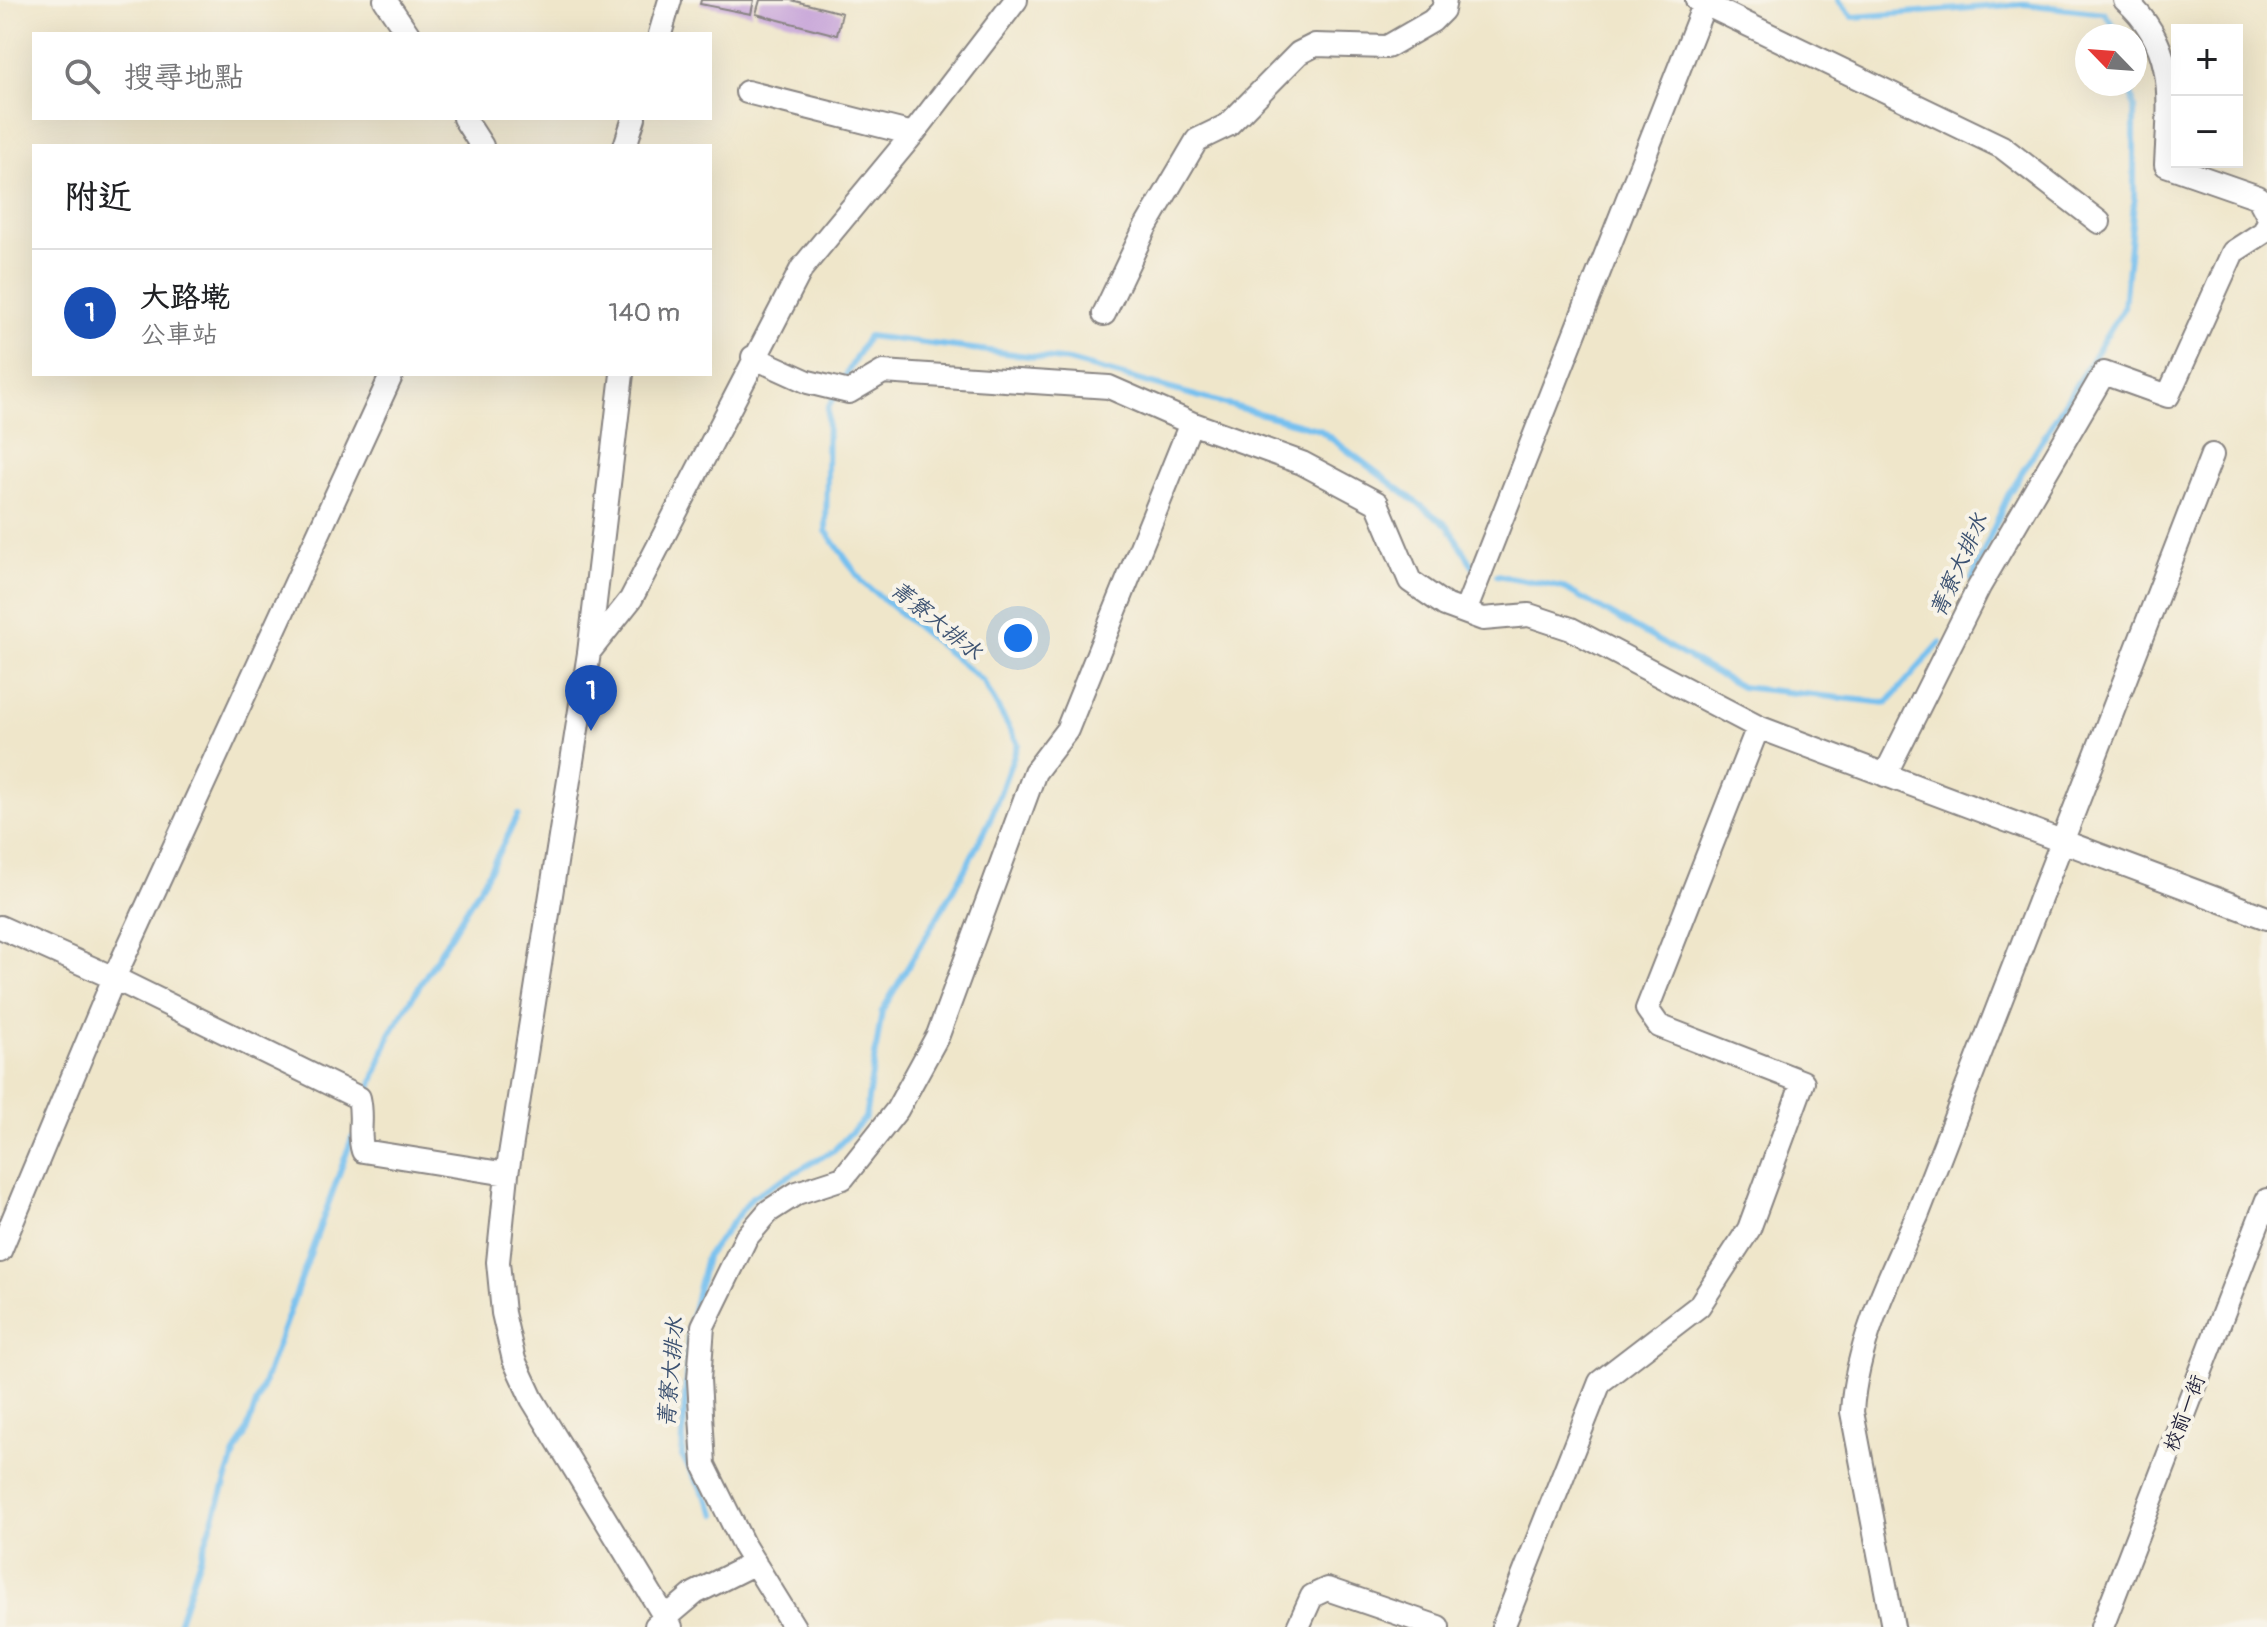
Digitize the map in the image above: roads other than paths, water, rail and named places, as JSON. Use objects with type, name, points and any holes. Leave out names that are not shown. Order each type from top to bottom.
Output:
[{"type":"street","points":[[385,0],[407,32]]},
{"type":"street","points":[[661,32],[670,0]]},
{"type":"street","points":[[589,653],[631,599],[753,357],[802,268],[913,134],[1016,0]]},
{"type":"street","points":[[1104,314],[1145,228],[1197,140],[1228,125],[1299,53],[1315,45],[1387,47],[1432,21],[1443,10],[1445,0]]},
{"type":"street","points":[[2125,0],[2143,16],[2163,55],[2170,81],[2166,165],[2258,197],[2267,214]]},
{"type":"street","points":[[1465,612],[1700,2],[2002,147],[2099,222]]},
{"type":"street","points":[[747,92],[913,134]]},
{"type":"street","points":[[465,120],[481,144]]},
{"type":"street","points":[[626,144],[633,120]]},
{"type":"street","points":[[1885,775],[1979,587],[2104,373],[2168,396],[2233,252],[2264,232],[2267,225]]},
{"type":"street","points":[[753,357],[808,382],[849,392],[883,372],[1109,387],[1191,423],[1302,463],[1377,503],[1410,581],[1445,605],[1483,619],[1529,615],[1571,629],[1758,727],[2267,918]]},
{"type":"street","points":[[0,1251],[114,978],[391,376]]},
{"type":"street","points":[[622,376],[589,653],[507,1174],[498,1262],[503,1313],[514,1360],[532,1399],[664,1624],[695,1593],[752,1564]]},
{"type":"street","points":[[794,1627],[752,1564],[704,1465],[699,1380],[703,1326],[746,1238],[769,1211],[797,1193],[843,1178],[897,1110],[938,1035],[1035,772],[1067,730],[1191,423]]},
{"type":"street","points":[[1893,1627],[1852,1412],[1854,1385],[1890,1274],[1917,1216],[2060,840],[2212,455]]},
{"type":"street","points":[[1503,1627],[1600,1382],[1699,1306],[1749,1229],[1803,1082],[1659,1026],[1647,1009],[1758,727]]},
{"type":"street","points":[[0,927],[114,978],[359,1098],[364,1121],[358,1137],[363,1151],[507,1174]]},
{"type":"street","name":"校前一街","points":[[2102,1627],[2267,1200]]},
{"type":"street","points":[[1298,1627],[1312,1596],[1327,1589],[1438,1627]]},
{"type":"waterway","name":"菁寮大排水","points":[[1838,0],[1853,17],[2024,4],[2104,13],[2113,24]]},
{"type":"waterway","name":"菁寮大排水","points":[[1972,579],[2008,495],[2124,307],[2134,202],[2132,96]]},
{"type":"waterway","name":"菁寮大排水","points":[[840,386],[868,336],[1069,361],[1320,430],[1448,526],[1476,571]]},
{"type":"waterway","name":"菁寮大排水","points":[[716,1514],[682,1456],[689,1327],[706,1257],[752,1197],[834,1150],[865,1118],[882,1011],[962,875],[990,820],[1018,744],[983,681],[863,583],[826,531],[828,408],[835,396]]},
{"type":"waterway","name":"菁寮大排水","points":[[1497,575],[1562,587],[1741,687],[1887,703],[1940,643]]},
{"type":"waterway","points":[[366,1101],[390,1034],[485,879],[518,815]]},
{"type":"waterway","points":[[177,1627],[235,1454],[245,1435],[352,1138]]},
{"type":"place","name":"大路墘","points":[[591,731]]}]
